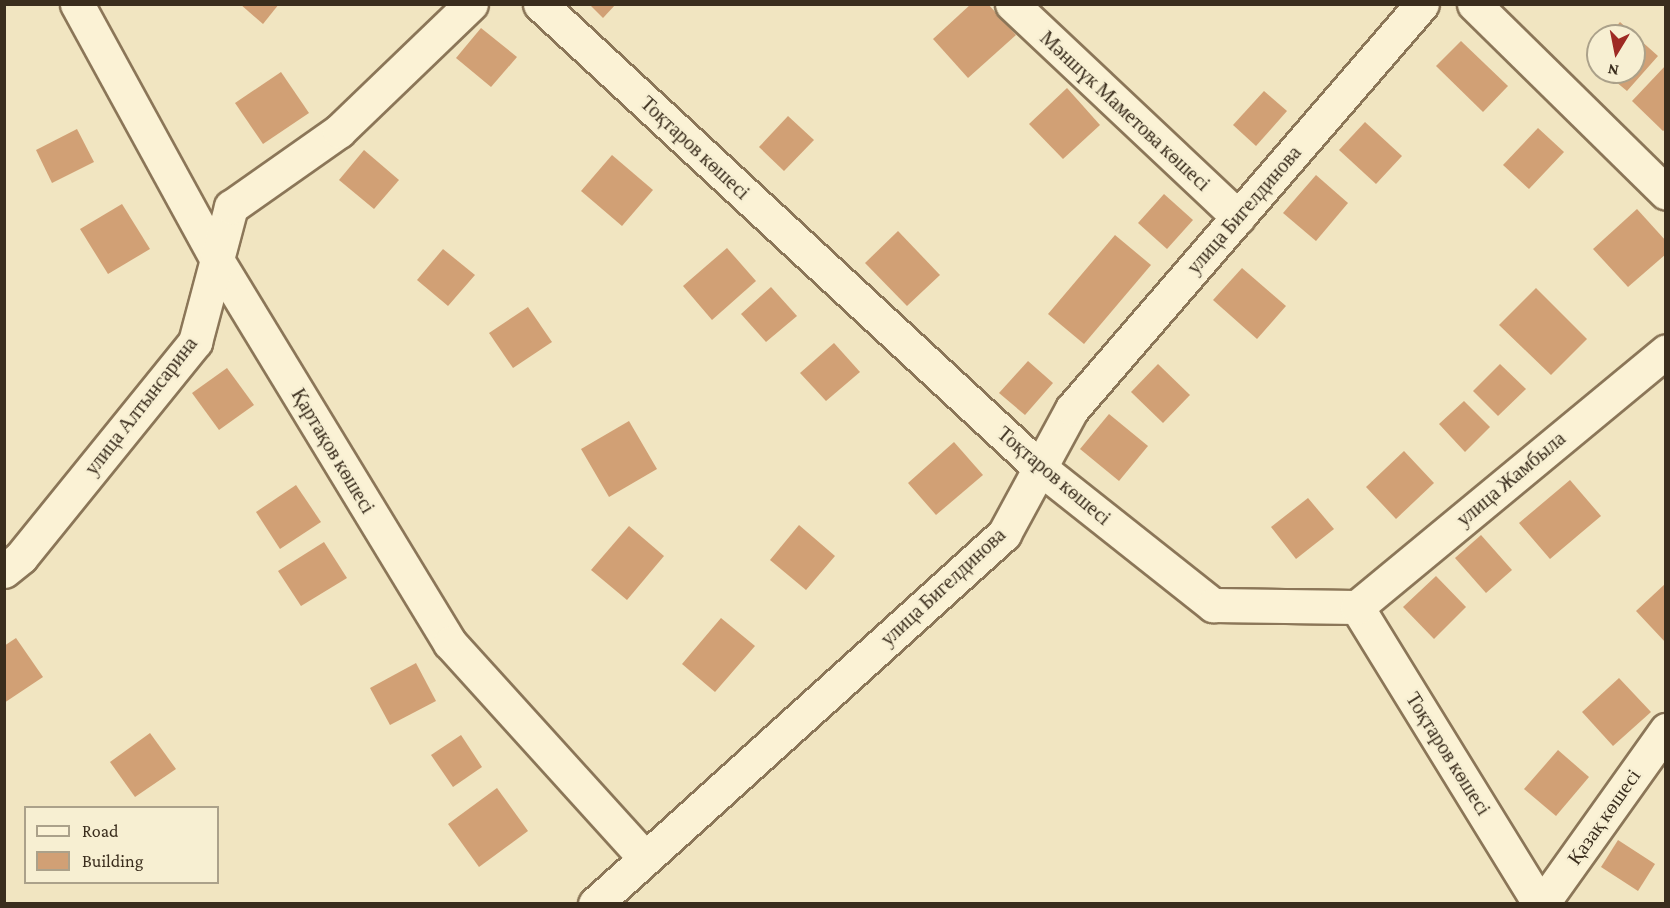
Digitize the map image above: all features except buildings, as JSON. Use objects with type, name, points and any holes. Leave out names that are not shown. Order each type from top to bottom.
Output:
[{"type":"street","name":"Қартақов көшесі","points":[[77,4],[217,260],[450,643],[645,858]]},
{"type":"street","name":"улица Алтынсарина","points":[[10,553],[195,342],[231,207],[339,131],[471,4]]},
{"type":"street","name":"Тоқтаров көшесі","points":[[540,4],[1040,468],[1213,605],[1357,607],[1541,903]]},
{"type":"street","name":"Мәншүк Маметова көшесі","points":[[1012,4],[1238,218]]},
{"type":"street","name":"улица Бигелдинова","points":[[595,903],[1004,534],[1072,408],[1422,4]]},
{"type":"street","points":[[1474,4],[1665,193]]},
{"type":"street","name":"улица Жамбыла","points":[[1357,607],[1665,351]]},
{"type":"street","name":"Қазақ көшесі","points":[[1541,903],[1665,730]]}]
